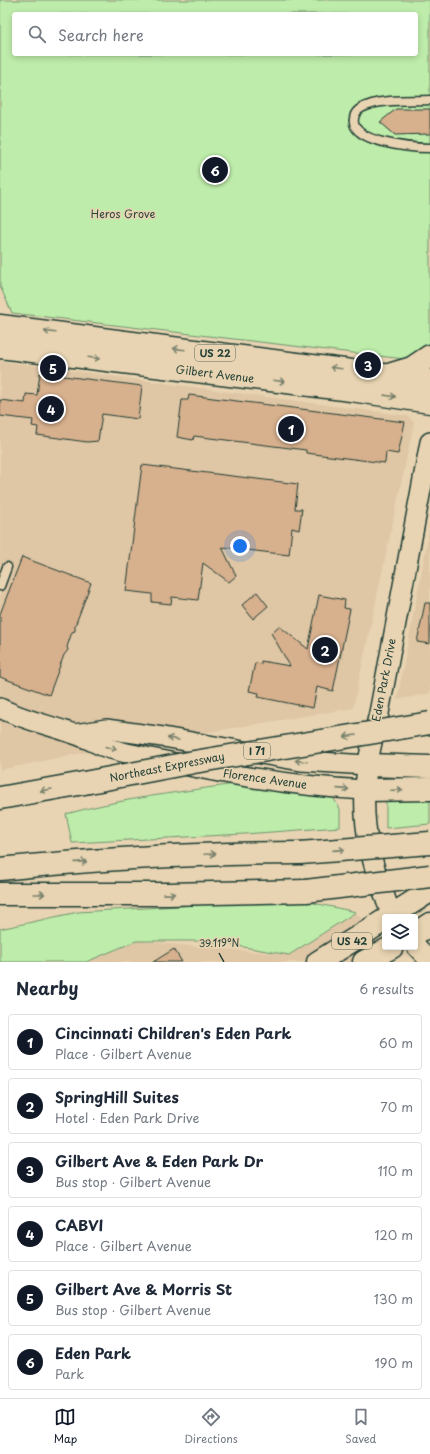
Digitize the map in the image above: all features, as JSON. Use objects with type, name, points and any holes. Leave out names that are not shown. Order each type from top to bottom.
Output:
[{"type":"main road","name":"Gilbert Avenue","points":[[0,326],[430,381]]},
{"type":"main road","name":"Gilbert Avenue","points":[[0,347],[352,390],[430,402]]},
{"type":"main road","points":[[390,375],[412,368],[430,356]]},
{"type":"main road","name":"Northeast Expressway","points":[[0,798],[194,762],[430,723]]},
{"type":"main road","points":[[368,765],[430,766]]},
{"type":"main road","points":[[365,790],[430,788]]},
{"type":"main road","points":[[0,869],[146,858],[238,853],[300,853],[430,843]]},
{"type":"main road","points":[[306,891],[430,876]]},
{"type":"main road","points":[[0,894],[167,894],[306,891],[430,885]]},
{"type":"main road","name":"US 42","points":[[395,914],[430,891]]},
{"type":"main road","name":"US 42","points":[[318,962],[382,922]]},
{"type":"main road","points":[[418,932],[430,924]]},
{"type":"main road","points":[[364,962],[386,950]]},
{"type":"street","name":"Eden Park Drive","points":[[389,914],[375,871],[370,849],[366,822],[365,790],[368,765],[425,494],[430,442]]},
{"type":"street","name":"Florence Avenue","points":[[0,708],[18,717],[75,734],[103,746],[210,771],[336,789],[365,790]]},
{"type":"street","name":"Florence Avenue","points":[[75,734],[106,729],[163,737],[301,762],[368,765]]},
{"type":"lane","points":[[430,100],[372,104],[357,110],[353,122],[356,129],[370,138],[400,146],[430,148]]},
{"type":"lane","points":[[0,586],[8,567]]},
{"type":"shaded area","points":[[0,361],[408,416],[414,423],[353,708],[71,755],[0,770]]},
{"type":"shaded area","points":[[430,528],[430,693],[397,700]]},
{"type":"shaded area","points":[[356,912],[392,962],[86,962],[136,941],[289,955]]},
{"type":"green space","name":"Heros Grove","points":[[0,0],[430,0],[430,362],[12,313],[0,286]]},
{"type":"green space","points":[[241,783],[332,796],[340,809],[340,827],[244,834],[72,843],[66,814],[87,808],[131,800]]},
{"type":"green space","points":[[430,796],[430,824],[386,828],[386,798]]},
{"type":"green space","points":[[295,899],[356,912],[289,955],[210,941],[136,941],[86,962],[0,962],[0,929],[78,912]]},
{"type":"building","points":[[396,109],[430,109],[430,134],[395,135],[380,122]]},
{"type":"building","points":[[40,373],[142,386],[138,419],[102,414],[98,441],[87,442],[37,435],[38,427],[32,426],[33,420],[0,416],[0,400],[25,403],[26,394],[37,395]]},
{"type":"building","points":[[189,395],[405,422],[398,454],[386,452],[385,463],[306,453],[306,450],[194,436],[193,440],[177,437],[182,400],[188,400]]},
{"type":"building","points":[[142,465],[298,484],[295,509],[302,509],[299,530],[292,528],[289,555],[222,547],[236,576],[229,582],[203,563],[198,600],[172,597],[171,604],[152,602],[152,594],[126,591]]},
{"type":"building","points":[[22,557],[91,583],[75,626],[75,631],[72,632],[67,647],[68,650],[64,655],[49,695],[0,677],[0,614]]},
{"type":"building","points":[[257,592],[268,606],[253,619],[242,605]]},
{"type":"building","points":[[319,595],[345,600],[344,608],[350,609],[333,691],[317,687],[313,708],[258,697],[259,693],[249,691],[255,663],[261,664],[261,661],[290,666],[271,633],[279,626],[308,649]]},
{"type":"building","points":[[425,603],[430,603],[430,644],[417,642]]},
{"type":"building","points":[[174,949],[182,962],[153,962]]},
{"type":"place","name":"Eden Park","points":[[215,170]]},
{"type":"place","name":"Gilbert Ave & Eden Park Dr","points":[[368,365]]},
{"type":"place","name":"Gilbert Ave & Morris St","points":[[53,368]]},
{"type":"place","name":"CABVI","points":[[51,409]]},
{"type":"place","name":"Cincinnati Children's Eden Park","points":[[291,429]]},
{"type":"place","name":"SpringHill Suites","points":[[325,650]]}]
